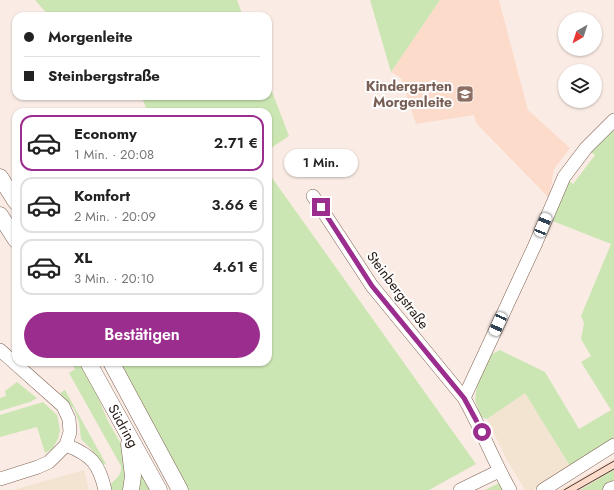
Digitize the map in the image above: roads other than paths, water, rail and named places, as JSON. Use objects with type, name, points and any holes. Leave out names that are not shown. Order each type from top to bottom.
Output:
[{"type":"main road","points":[[0,177],[12,196]]},
{"type":"main road","points":[[0,215],[12,234]]},
{"type":"main road","name":"Südring","points":[[90,366],[159,490]]},
{"type":"main road","name":"Südring","points":[[113,366],[180,490]]},
{"type":"main road","points":[[123,425],[133,466],[133,483],[131,490]]},
{"type":"street","points":[[464,398],[564,177],[586,148],[614,120]]},
{"type":"street","name":"Steinbergstraße","points":[[313,196],[372,286],[464,398],[476,420],[499,471],[510,490]]},
{"type":"street","points":[[0,350],[12,361]]},
{"type":"street","points":[[0,479],[49,462],[66,445],[70,432],[69,419],[63,406],[18,366]]},
{"type":"street","points":[[66,445],[80,451],[90,458],[98,467],[105,490]]},
{"type":"street","points":[[543,490],[614,445]]},
{"type":"street","points":[[460,490],[499,471]]},
{"type":"tram line","points":[[564,490],[614,461]]},
{"type":"tram line","points":[[577,490],[614,469]]},
{"type":"place","name":"Kindergarten Morgenleite","points":[[465,94]]}]
